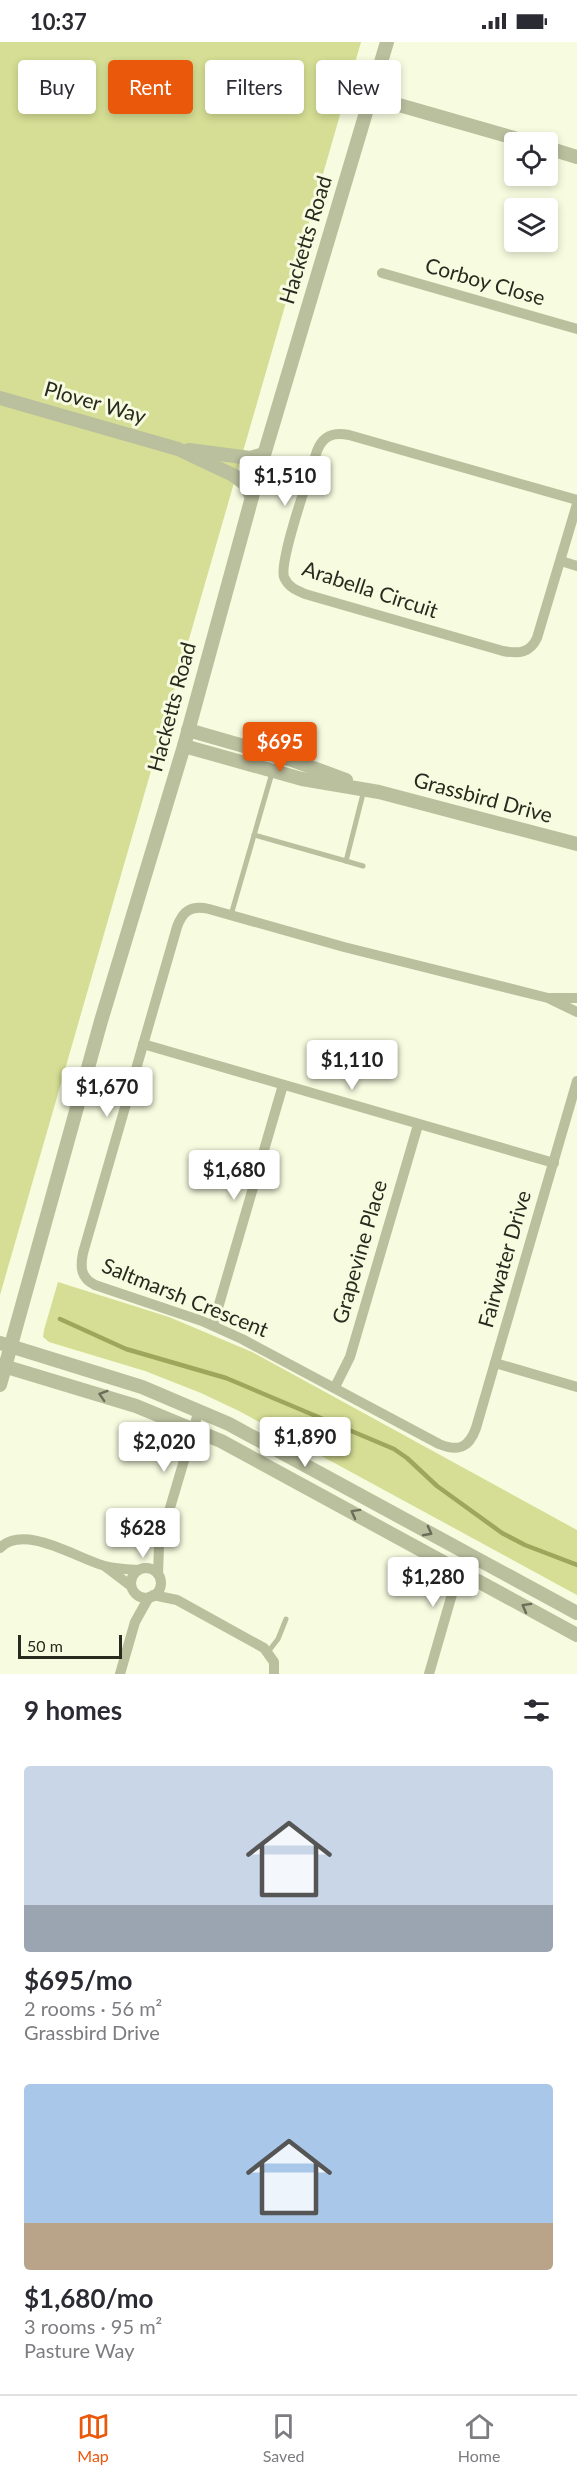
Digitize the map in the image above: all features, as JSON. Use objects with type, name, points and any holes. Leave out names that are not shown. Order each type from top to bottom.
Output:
[{"type":"street","name":"Hacketts Road","points":[[382,60],[387,42]]},
{"type":"street","points":[[401,106],[504,135]]},
{"type":"street","name":"Hacketts Road","points":[[0,1385],[6,1345],[184,746],[264,454],[366,114]]},
{"type":"street","points":[[558,151],[577,156]]},
{"type":"street","name":"Corboy Close","points":[[382,273],[577,329]]},
{"type":"street","name":"Plover Way","points":[[0,398],[178,449],[233,475],[244,483],[252,497]]},
{"type":"street","name":"Arabella Circuit","points":[[561,561],[537,638],[530,649],[520,653],[503,651],[316,597],[290,587],[283,573],[284,562],[317,451],[322,441],[331,434],[349,435],[577,502]]},
{"type":"street","name":"Plover Way","points":[[178,449],[250,458],[264,454]]},
{"type":"street","points":[[577,502],[561,561],[577,566]]},
{"type":"street","name":"Grassbird Drive","points":[[188,730],[289,759],[379,792],[577,844]]},
{"type":"street","name":"Grassbird Drive","points":[[184,746],[273,772],[379,792]]},
{"type":"street","name":"Saltmarsh Crescent","points":[[466,1446],[457,1449],[438,1444],[213,1325],[86,1280],[81,1272],[83,1253],[182,916],[188,909],[196,907],[231,915],[344,947],[548,998]]},
{"type":"street","points":[[548,998],[577,999]]},
{"type":"street","points":[[548,998],[577,1012]]},
{"type":"street","points":[[143,1044],[554,1163]]},
{"type":"street","name":"Fairwater Drive","points":[[466,1446],[474,1434],[577,1081]]},
{"type":"street","points":[[213,1325],[283,1086]]},
{"type":"street","name":"Grapevine Place","points":[[335,1388],[350,1357],[418,1125]]},
{"type":"street","points":[[6,1345],[142,1387],[199,1410],[577,1613]]},
{"type":"street","points":[[495,1363],[577,1387]]},
{"type":"street","points":[[3,1365],[108,1396],[193,1429],[245,1453],[577,1635]]},
{"type":"street","points":[[120,1674],[135,1622],[151,1596],[158,1590],[159,1545],[199,1410]]},
{"type":"street","points":[[0,1548],[10,1540],[26,1539],[58,1548],[106,1567],[151,1569],[177,1600],[268,1652],[274,1662],[274,1674]]},
{"type":"street","points":[[135,1622],[132,1577],[159,1545]]},
{"type":"street","points":[[429,1674],[459,1570],[467,1553]]},
{"type":"street","points":[[106,1567],[142,1597],[177,1600]]},
{"type":"lane","points":[[231,915],[273,772]]},
{"type":"lane","points":[[346,861],[364,790]]},
{"type":"lane","points":[[254,835],[363,866]]},
{"type":"lane","points":[[268,1652],[278,1639],[286,1619]]},
{"type":"green space","points":[[0,42],[361,42],[356,60],[316,60],[316,114],[340,114],[0,1295]]},
{"type":"green space","points":[[58,1282],[169,1317],[252,1352],[577,1530],[577,1595],[239,1411],[145,1371],[49,1342],[43,1337],[44,1330]]},
{"type":"waterway","points":[[60,1319],[126,1349],[226,1378],[394,1449],[437,1486],[502,1533],[525,1545],[577,1565]]}]
